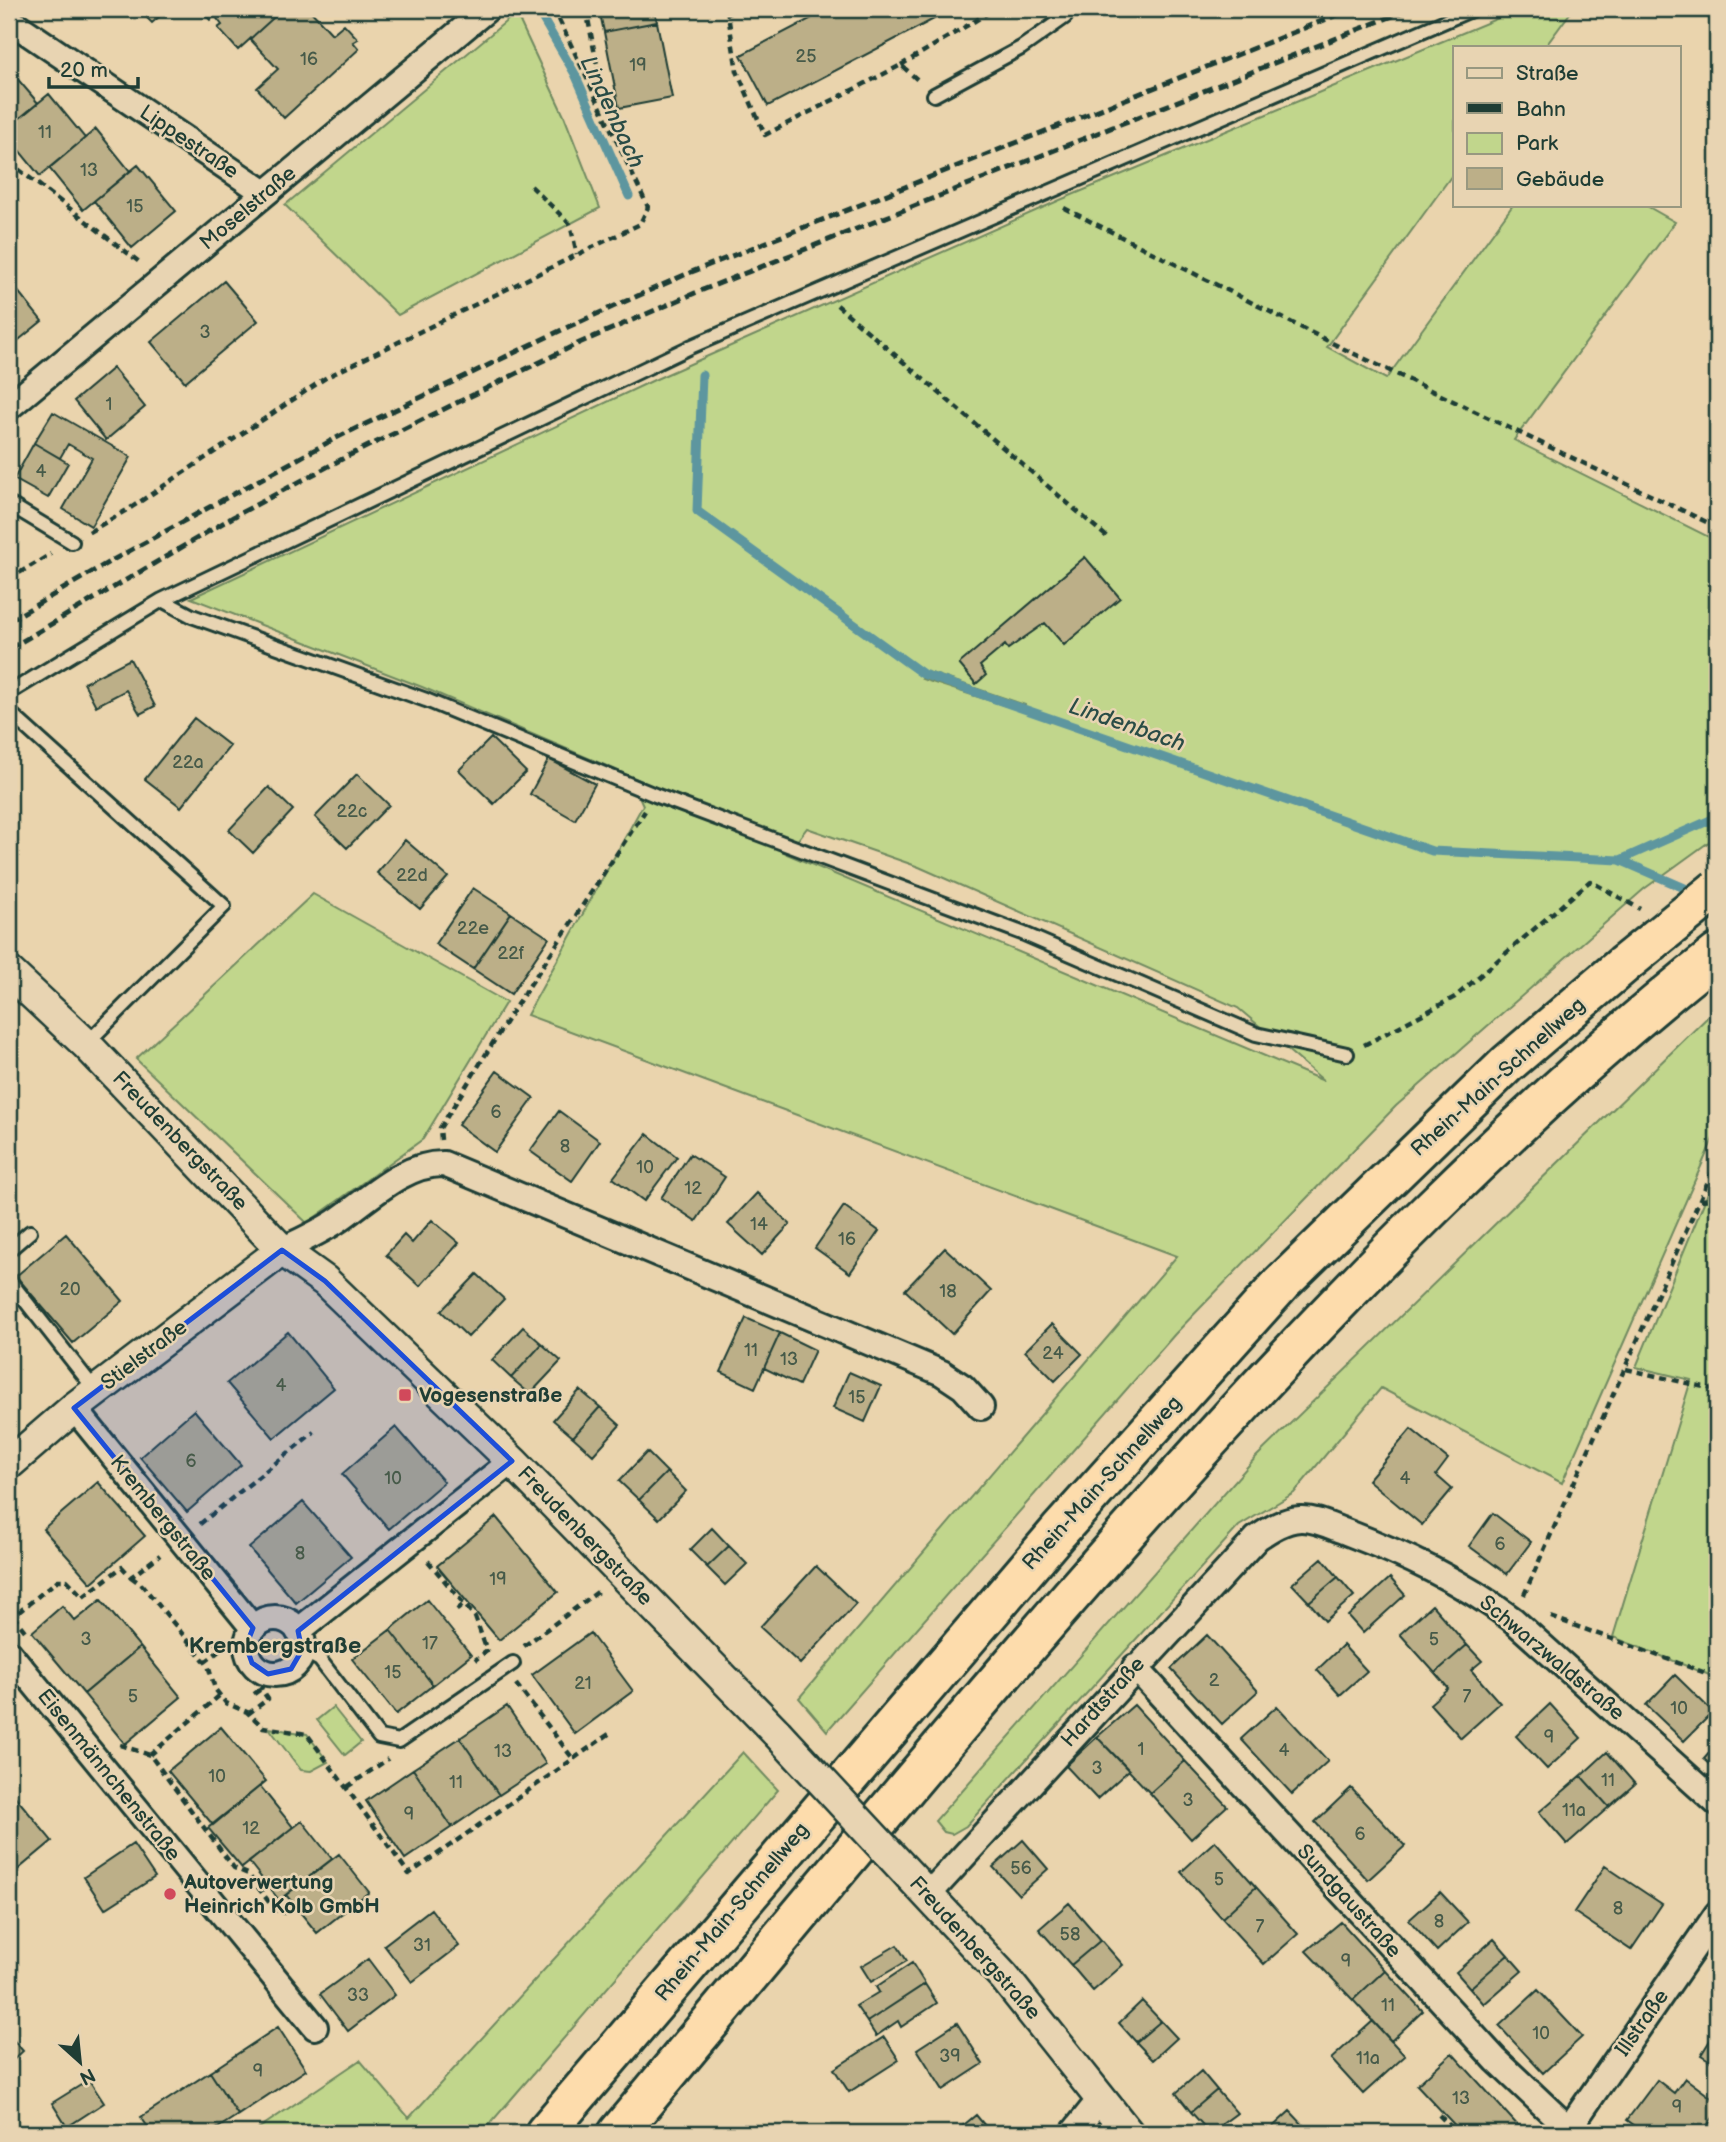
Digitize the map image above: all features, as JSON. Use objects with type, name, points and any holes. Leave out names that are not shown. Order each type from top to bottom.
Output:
[{"type":"highway","name":"Rhein-Main-Schnellweg","points":[[545,2133],[1032,1561],[1281,1284],[1507,1064],[1717,889]]},
{"type":"highway","points":[[618,2133],[912,1781],[1097,1565],[1322,1318],[1543,1100],[1717,954]]},
{"type":"street","name":"Moselstraße","points":[[9,407],[265,193],[473,13]]},
{"type":"street","name":"Lippestraße","points":[[9,20],[265,193]]},
{"type":"street","name":"Freudenbergstraße","points":[[9,972],[86,1044],[282,1250],[325,1281],[512,1461],[777,1733],[1004,1977],[1128,2133]]},
{"type":"street","points":[[282,1250],[335,1222],[403,1175],[432,1164],[444,1164],[942,1373],[963,1387],[981,1408]]},
{"type":"street","name":"Stielstraße","points":[[9,1464],[85,1400],[282,1250]]},
{"type":"street","name":"Krembergstraße","points":[[85,1400],[171,1546],[253,1628]]},
{"type":"street","points":[[300,1640],[285,1620],[268,1619],[253,1628],[246,1646],[252,1664],[265,1681],[291,1669],[300,1640],[412,1541],[512,1461]]},
{"type":"street","name":"Schwarzwaldstraße","points":[[1289,1520],[1303,1518],[1323,1523],[1371,1541],[1447,1576],[1512,1619],[1717,1803]]},
{"type":"street","name":"Hardtstraße","points":[[919,1885],[1135,1667],[1257,1538],[1289,1520]]},
{"type":"street","name":"Eisenmännchenstraße","points":[[9,1653],[315,2028]]},
{"type":"street","name":"Sundgaustraße","points":[[1135,1667],[1496,2060],[1568,2131]]},
{"type":"street","name":"Illstraße","points":[[1568,2131],[1717,1914]]},
{"type":"street","points":[[1073,2133],[1101,2098]]},
{"type":"lane","points":[[934,95],[1021,48],[1065,17],[1069,9]]},
{"type":"lane","points":[[9,694],[162,600],[690,347],[1473,9]]},
{"type":"lane","points":[[9,504],[72,542]]},
{"type":"lane","points":[[162,600],[192,616],[426,700],[655,795],[1022,933],[1256,1034],[1347,1054]]},
{"type":"lane","points":[[9,712],[224,906],[86,1044]]},
{"type":"lane","points":[[9,1250],[30,1232]]},
{"type":"lane","points":[[9,1280],[85,1400]]},
{"type":"lane","points":[[300,1640],[320,1660],[379,1738],[399,1741],[508,1666]]},
{"type":"path","points":[[9,579],[132,507],[327,377],[640,224],[648,206],[554,9]]},
{"type":"path","points":[[586,9],[601,85],[593,88]]},
{"type":"path","points":[[727,9],[737,71],[765,135],[901,65],[995,9]]},
{"type":"path","points":[[901,65],[934,95]]},
{"type":"path","points":[[9,162],[162,280]]},
{"type":"path","points":[[531,186],[570,224],[577,254]]},
{"type":"path","points":[[1038,196],[1340,347],[1717,527]]},
{"type":"path","points":[[820,291],[1107,537]]},
{"type":"path","points":[[444,1164],[440,1128],[512,1012],[655,795]]},
{"type":"path","points":[[1347,1054],[1455,997],[1590,881]]},
{"type":"path","points":[[1717,1161],[1512,1619],[1550,1617],[1717,1676]]},
{"type":"path","points":[[1700,1200],[1717,1199]]},
{"type":"path","points":[[1626,1369],[1717,1390]]},
{"type":"path","points":[[131,1577],[313,1432]]},
{"type":"path","points":[[412,1541],[475,1617],[487,1651],[466,1668]]},
{"type":"path","points":[[31,1638],[11,1618],[58,1580],[66,1580],[83,1597],[122,1567],[142,1585],[205,1662],[219,1696],[263,1727],[307,1734],[410,1874],[609,1734]]},
{"type":"path","points":[[457,1610],[464,1604]]},
{"type":"path","points":[[205,1662],[229,1644]]},
{"type":"path","points":[[508,1666],[574,1760]]},
{"type":"path","points":[[254,1695],[265,1681]]},
{"type":"path","points":[[248,1714],[268,1699],[265,1681]]},
{"type":"path","points":[[150,1755],[219,1696]]},
{"type":"path","points":[[119,1745],[150,1755],[234,1868],[248,1874],[275,1910],[286,1913]]},
{"type":"path","points":[[1439,2115],[1457,2133]]},
{"type":"highlighted area","points":[[282,1250],[325,1281],[512,1461],[298,1631],[302,1650],[291,1669],[268,1674],[252,1663],[246,1646],[253,1628],[74,1408]]},
{"type":"green space","points":[[1520,9],[1573,9],[1546,46],[1453,46],[1453,174],[1327,347],[1386,379],[1512,206],[1647,206],[1675,222],[1514,440],[1717,541],[1717,836],[1644,889],[1396,1106],[1175,1334],[827,1731],[799,1698],[1177,1256],[527,1015],[643,805],[637,792],[642,781],[422,687],[191,598],[654,380],[1060,200]],"holes":[[[928,672],[1025,705],[1022,711],[922,679]],[[807,828],[919,867],[1238,1008],[1324,1081],[787,854]]]},
{"type":"green space","points":[[516,13],[564,116],[600,208],[398,315],[285,205]]},
{"type":"green space","points":[[313,894],[506,1002],[423,1139],[307,1223],[136,1059]]},
{"type":"green space","points":[[1717,1008],[1717,1130],[1562,1483],[1381,1388],[1294,1493],[1239,1526],[966,1826],[952,1834],[944,1832],[935,1821],[1256,1457]]},
{"type":"green space","points":[[1717,1171],[1717,1678],[1613,1637],[1691,1380],[1636,1367]]},
{"type":"green space","points":[[333,1707],[361,1742],[345,1755],[317,1720]]},
{"type":"green space","points":[[269,1728],[307,1734],[328,1762],[311,1771],[301,1770]]},
{"type":"green space","points":[[743,1752],[778,1790],[482,2133],[252,2133],[360,2060],[409,2118]]},
{"type":"building","points":[[138,9],[168,9],[152,23]]},
{"type":"building","points":[[200,9],[283,9],[238,50],[218,28],[222,25],[215,16],[210,20]]},
{"type":"building","points":[[283,9],[309,9],[332,34],[344,24],[358,39],[353,42],[359,49],[284,118],[257,88],[278,69],[250,39]]},
{"type":"building","points":[[599,9],[654,9],[657,22],[604,32]]},
{"type":"building","points":[[829,9],[953,9],[768,106],[741,55]]},
{"type":"building","points":[[657,22],[672,98],[619,108],[604,32]]},
{"type":"building","points":[[9,69],[38,103],[9,127]]},
{"type":"building","points":[[49,94],[85,138],[40,176],[9,138],[9,127]]},
{"type":"building","points":[[96,129],[130,171],[83,210],[49,168]]},
{"type":"building","points":[[138,165],[176,211],[132,248],[94,201]]},
{"type":"building","points":[[9,280],[42,321],[9,348]]},
{"type":"building","points":[[224,281],[258,321],[185,382],[151,342]]},
{"type":"building","points":[[113,368],[145,407],[106,440],[74,401]]},
{"type":"building","points":[[53,412],[131,457],[91,526],[63,509],[92,458],[68,444],[60,458],[34,443]]},
{"type":"building","points":[[34,443],[68,463],[48,498],[14,479]]},
{"type":"building","points":[[1085,557],[1120,598],[1064,645],[1045,623],[1008,649],[1005,645],[980,666],[986,675],[976,684],[959,664]]},
{"type":"building","points":[[130,659],[155,706],[140,714],[126,690],[96,706],[84,683]]},
{"type":"building","points":[[194,718],[230,746],[181,807],[145,779]]},
{"type":"building","points":[[491,738],[526,772],[494,804],[459,770]]},
{"type":"building","points":[[549,759],[595,784],[575,820],[530,794]]},
{"type":"building","points":[[357,774],[389,805],[347,848],[315,817]]},
{"type":"building","points":[[269,787],[293,810],[253,853],[229,830]]},
{"type":"building","points":[[405,840],[448,877],[420,909],[377,873]]},
{"type":"building","points":[[473,888],[511,913],[473,969],[435,944]]},
{"type":"building","points":[[511,913],[549,938],[511,994],[473,969]]},
{"type":"building","points":[[497,1071],[534,1098],[495,1152],[458,1125]]},
{"type":"building","points":[[559,1111],[600,1141],[572,1181],[530,1151]]},
{"type":"building","points":[[647,1134],[677,1157],[644,1201],[613,1178]]},
{"type":"building","points":[[690,1154],[725,1177],[696,1221],[661,1198]]},
{"type":"building","points":[[757,1193],[790,1224],[762,1255],[728,1224]]},
{"type":"building","points":[[844,1206],[879,1231],[850,1273],[815,1248]]},
{"type":"building","points":[[432,1220],[459,1243],[420,1286],[386,1255],[404,1235],[412,1243]]},
{"type":"building","points":[[66,1234],[123,1301],[73,1343],[16,1276]]},
{"type":"building","points":[[945,1248],[991,1291],[952,1334],[905,1290]]},
{"type":"building","points":[[477,1274],[504,1299],[468,1337],[441,1311]]},
{"type":"building","points":[[746,1318],[780,1333],[755,1388],[721,1372]]},
{"type":"building","points":[[1052,1324],[1082,1354],[1055,1381],[1025,1351]]},
{"type":"building","points":[[523,1327],[542,1344],[511,1378],[492,1360]]},
{"type":"building","points":[[288,1332],[334,1388],[274,1438],[227,1383]]},
{"type":"building","points":[[780,1333],[815,1350],[799,1385],[764,1368]]},
{"type":"building","points":[[542,1344],[561,1361],[530,1394],[511,1378]]},
{"type":"building","points":[[849,1372],[881,1386],[865,1422],[833,1408]]},
{"type":"building","points":[[580,1390],[600,1407],[573,1437],[553,1420]]},
{"type":"building","points":[[600,1407],[620,1425],[593,1455],[573,1437]]},
{"type":"building","points":[[194,1410],[241,1465],[187,1512],[140,1457]]},
{"type":"building","points":[[396,1427],[444,1482],[389,1529],[342,1474]]},
{"type":"building","points":[[1411,1429],[1448,1459],[1436,1475],[1452,1489],[1422,1525],[1368,1480]]},
{"type":"building","points":[[647,1452],[667,1472],[639,1500],[619,1481]]},
{"type":"building","points":[[667,1472],[686,1491],[659,1519],[639,1500]]},
{"type":"building","points":[[98,1482],[145,1536],[91,1583],[43,1529]]},
{"type":"building","points":[[303,1502],[351,1557],[296,1603],[249,1548]]},
{"type":"building","points":[[1493,1513],[1531,1542],[1507,1574],[1469,1546]]},
{"type":"building","points":[[496,1517],[558,1592],[499,1640],[437,1566]]},
{"type":"building","points":[[712,1528],[729,1546],[707,1567],[690,1550]]},
{"type":"building","points":[[729,1546],[747,1564],[725,1585],[707,1567]]},
{"type":"building","points":[[1322,1558],[1338,1577],[1309,1602],[1292,1584]]},
{"type":"building","points":[[816,1566],[856,1604],[800,1664],[760,1627]]},
{"type":"building","points":[[1338,1577],[1354,1596],[1325,1621],[1309,1602]]},
{"type":"building","points":[[1390,1578],[1405,1595],[1363,1633],[1348,1616]]},
{"type":"building","points":[[101,1600],[140,1647],[84,1694],[32,1632],[62,1606],[75,1621]]},
{"type":"building","points":[[427,1600],[471,1655],[433,1685],[390,1630]]},
{"type":"building","points":[[1432,1605],[1467,1645],[1435,1673],[1400,1634]]},
{"type":"building","points":[[390,1630],[433,1685],[396,1714],[352,1659]]},
{"type":"building","points":[[590,1633],[633,1691],[575,1734],[532,1675]]},
{"type":"building","points":[[1207,1635],[1258,1691],[1222,1724],[1171,1669]]},
{"type":"building","points":[[1343,1645],[1367,1671],[1340,1695],[1317,1670]]},
{"type":"building","points":[[1467,1645],[1482,1661],[1471,1670],[1500,1703],[1461,1738],[1430,1704],[1448,1688],[1435,1673]]},
{"type":"building","points":[[140,1647],[181,1697],[125,1744],[84,1694]]},
{"type":"building","points":[[1675,1675],[1713,1712],[1684,1741],[1646,1705]]},
{"type":"building","points":[[1550,1704],[1581,1738],[1547,1769],[1516,1736]]},
{"type":"building","points":[[1134,1705],[1185,1761],[1150,1793],[1097,1737]]},
{"type":"building","points":[[507,1706],[546,1764],[499,1795],[460,1738]]},
{"type":"building","points":[[1277,1706],[1328,1761],[1292,1794],[1241,1739]]},
{"type":"building","points":[[221,1727],[266,1781],[213,1825],[168,1771]]},
{"type":"building","points":[[1097,1737],[1129,1770],[1097,1799],[1066,1766]]},
{"type":"building","points":[[460,1738],[499,1795],[452,1827],[413,1769]]},
{"type":"building","points":[[1717,1744],[1717,1770],[1704,1759]]},
{"type":"building","points":[[1607,1752],[1635,1784],[1609,1807],[1581,1776]]},
{"type":"building","points":[[1185,1761],[1227,1806],[1191,1839],[1150,1793]]},
{"type":"building","points":[[413,1769],[452,1827],[405,1859],[366,1801]]},
{"type":"building","points":[[1581,1776],[1609,1807],[1567,1844],[1539,1812]]},
{"type":"building","points":[[260,1786],[293,1827],[242,1868],[208,1828]]},
{"type":"building","points":[[1351,1788],[1405,1846],[1368,1880],[1315,1822]]},
{"type":"building","points":[[9,1789],[52,1841],[9,1877]]},
{"type":"building","points":[[302,1821],[332,1859],[279,1900],[249,1862]]},
{"type":"building","points":[[1023,1840],[1048,1869],[1019,1895],[993,1867]]},
{"type":"building","points":[[1215,1841],[1256,1887],[1222,1918],[1181,1872]]},
{"type":"building","points":[[133,1844],[155,1877],[105,1909],[84,1877]]},
{"type":"building","points":[[339,1854],[369,1892],[317,1933],[286,1895]]},
{"type":"building","points":[[1605,1866],[1662,1904],[1631,1950],[1574,1912]]},
{"type":"building","points":[[1256,1887],[1298,1934],[1264,1964],[1222,1918]]},
{"type":"building","points":[[1440,1892],[1468,1922],[1437,1951],[1409,1920]]},
{"type":"building","points":[[1069,1903],[1101,1940],[1071,1965],[1039,1929]]},
{"type":"building","points":[[431,1909],[459,1946],[412,1982],[384,1945]]},
{"type":"building","points":[[1341,1922],[1385,1970],[1353,2000],[1306,1951]]},
{"type":"building","points":[[1494,1939],[1508,1955],[1470,1988],[1456,1972]]},
{"type":"building","points":[[1101,1940],[1123,1965],[1093,1991],[1071,1965]]},
{"type":"building","points":[[897,1945],[907,1961],[871,1982],[861,1966]]},
{"type":"building","points":[[1508,1955],[1522,1971],[1484,2004],[1470,1988]]},
{"type":"building","points":[[368,1959],[395,1995],[348,2031],[320,1994]]},
{"type":"building","points":[[912,1963],[925,1984],[867,2022],[856,2006],[879,1992],[876,1987]]},
{"type":"building","points":[[1385,1970],[1423,2011],[1391,2041],[1353,2000]]},
{"type":"building","points":[[925,1984],[937,2003],[901,2027],[898,2021],[876,2036],[867,2022]]},
{"type":"building","points":[[1538,1990],[1582,2037],[1543,2073],[1499,2026]]},
{"type":"building","points":[[1142,2001],[1161,2021],[1136,2042],[1119,2023]]},
{"type":"building","points":[[1161,2021],[1177,2038],[1153,2060],[1136,2042]]},
{"type":"building","points":[[1373,2021],[1405,2056],[1363,2094],[1331,2059]]},
{"type":"building","points":[[957,2023],[983,2064],[943,2090],[917,2049]]},
{"type":"building","points":[[278,2027],[306,2070],[238,2115],[210,2072]]},
{"type":"building","points":[[1717,2029],[1717,2065],[1701,2055]]},
{"type":"building","points":[[9,2035],[23,2051],[9,2064]]},
{"type":"building","points":[[884,2037],[899,2060],[849,2092],[834,2069]]},
{"type":"building","points":[[1452,2053],[1521,2129],[1517,2133],[1462,2133],[1417,2085]]},
{"type":"building","points":[[1201,2071],[1217,2090],[1191,2112],[1176,2093]]},
{"type":"building","points":[[210,2072],[238,2115],[210,2133],[152,2133],[141,2117]]},
{"type":"building","points":[[1685,2078],[1717,2102],[1717,2112],[1702,2133],[1645,2133],[1627,2120],[1657,2080],[1674,2093]]},
{"type":"building","points":[[89,2080],[104,2103],[67,2127],[52,2103]]},
{"type":"building","points":[[1217,2090],[1237,2113],[1210,2133],[1191,2112]]},
{"type":"building","points":[[1290,2111],[1309,2131],[1266,2133]]},
{"type":"building","points":[[976,2115],[991,2133],[954,2133]]},
{"type":"waterway","name":"Lindenbach","points":[[537,9],[575,74],[629,196]]},
{"type":"waterway","name":"Lindenbach","points":[[702,375],[697,511],[923,674],[1432,851],[1620,860],[1696,893]]},
{"type":"waterway","points":[[1620,860],[1717,817]]},
{"type":"railway","points":[[9,621],[109,562],[336,438],[570,326],[689,273],[1352,9]]},
{"type":"railway","points":[[9,649],[233,517],[346,457],[577,344],[695,293],[1410,9]]},
{"type":"place","name":"Vogesenstraße","points":[[405,1395]]},
{"type":"place","name":"Autoverwertung Heinrich Kolb GmbH","points":[[170,1894]]},
{"type":"district","name":"Krembergstraße","points":[[275,1646]]}]
